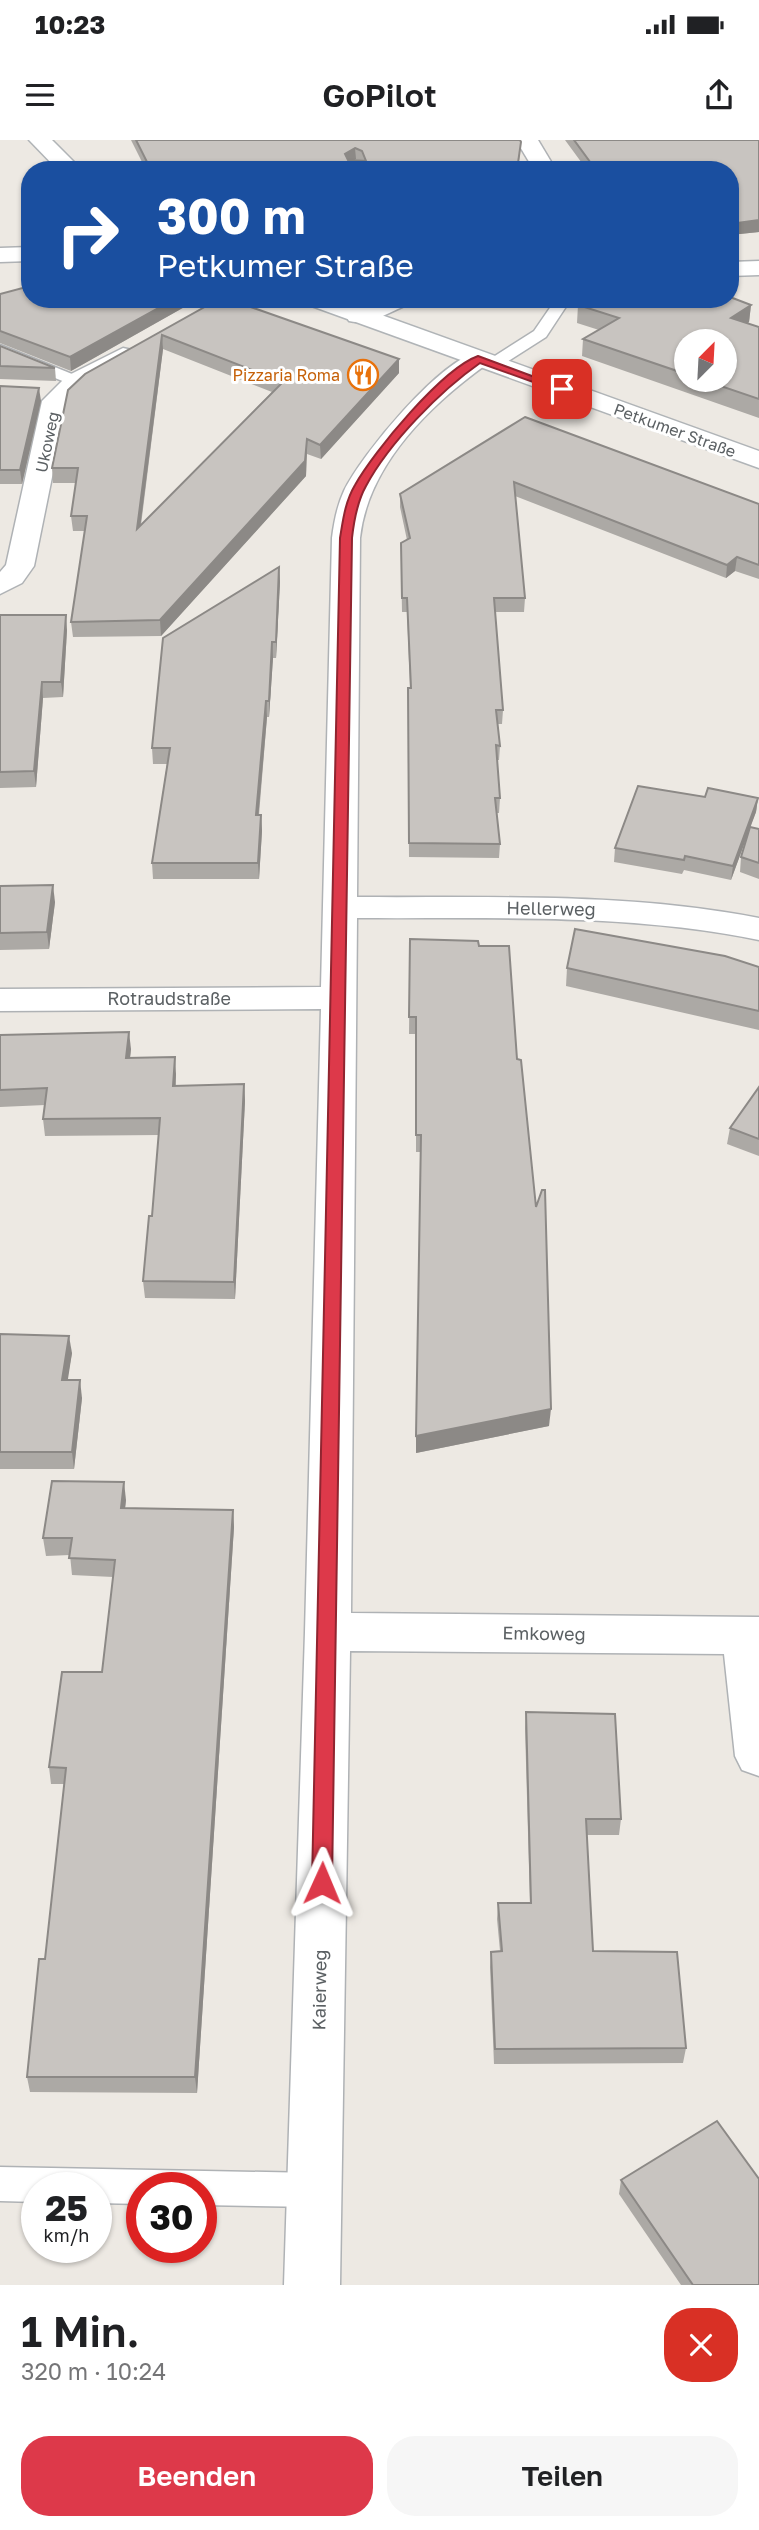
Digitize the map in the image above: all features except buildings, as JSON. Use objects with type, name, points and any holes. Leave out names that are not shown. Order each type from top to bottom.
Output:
[{"type":"street","points":[[40,140],[62,161]]},
{"type":"street","points":[[527,140],[540,161]]},
{"type":"street","points":[[0,255],[21,254]]},
{"type":"street","points":[[739,269],[759,268]]},
{"type":"street","name":"Petkumer Straße","points":[[337,308],[759,460]]},
{"type":"street","points":[[358,316],[378,308]]},
{"type":"street","points":[[31,389],[69,386],[150,340]]},
{"type":"street","name":"Kaierweg","points":[[312,2285],[328,1632],[346,538],[349,512],[359,487],[380,456],[446,382],[486,361]]},
{"type":"street","name":"Ukoweg","points":[[0,585],[12,577],[20,566],[55,401],[69,386]]},
{"type":"street","name":"Hellerweg","points":[[341,907],[607,910],[759,929]]},
{"type":"street","name":"Rotraudstraße","points":[[0,1000],[339,998]]},
{"type":"street","name":"Emkoweg","points":[[328,1632],[752,1636]]},
{"type":"street","points":[[752,1636],[759,1756]]},
{"type":"lane","points":[[486,361],[540,334],[559,308]]},
{"type":"lane","points":[[0,350],[69,386]]},
{"type":"lane","points":[[0,2184],[315,2190]]},
{"type":"place","name":"Pizzaria Roma","points":[[363,375]]},
{"type":"route","points":[[322,1883],[346,538],[349,512],[359,487],[380,456],[446,382],[478,359],[562,389]]}]
